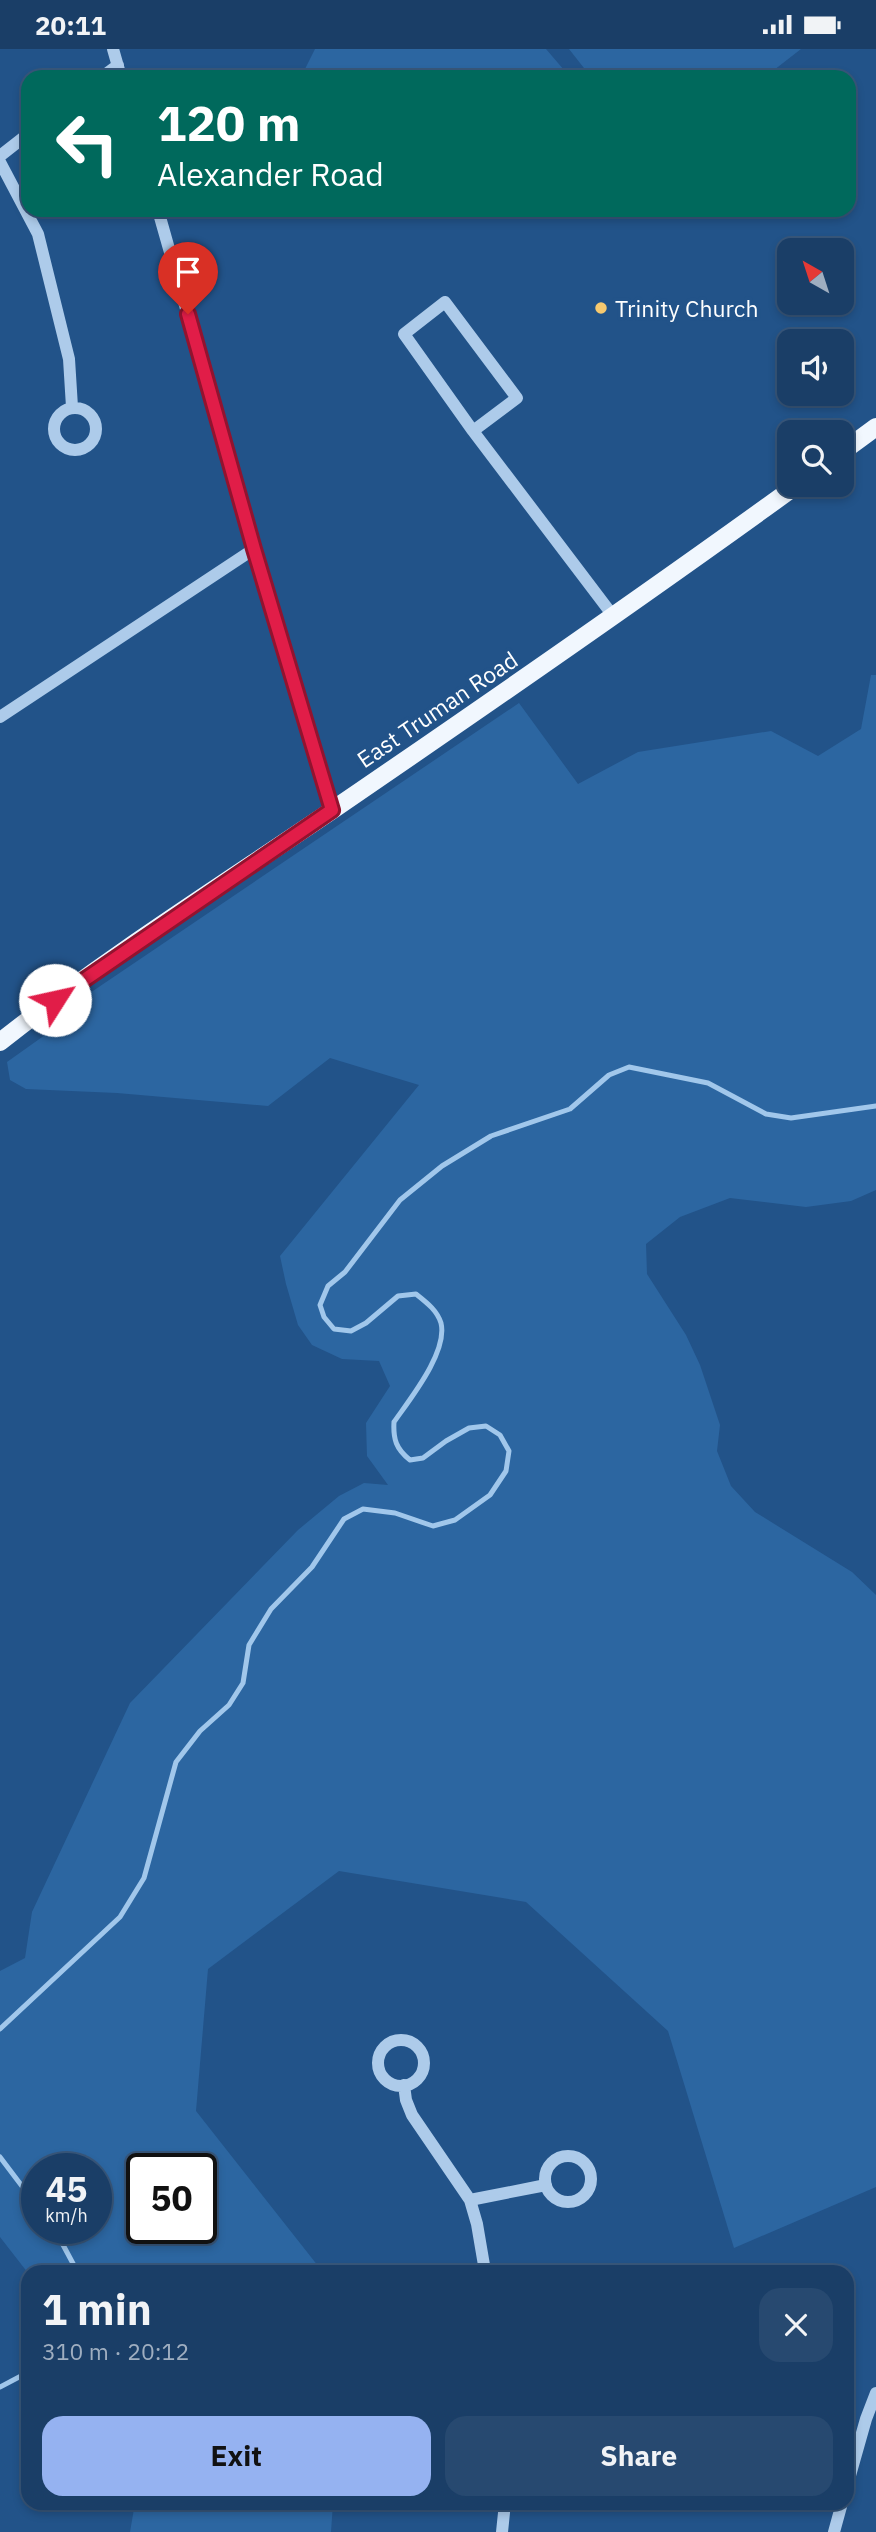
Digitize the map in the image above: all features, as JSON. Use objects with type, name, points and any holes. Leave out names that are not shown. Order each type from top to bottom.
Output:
[{"type":"main road","points":[[854,443],[876,427]]},
{"type":"main road","name":"East Truman Road","points":[[0,1042],[176,916],[614,617],[780,497]]},
{"type":"street","points":[[113,49],[119,70]]},
{"type":"street","points":[[0,156],[21,140]]},
{"type":"street","points":[[0,162],[21,202]]},
{"type":"street","points":[[29,217],[38,234],[69,359],[72,407]]},
{"type":"street","points":[[160,217],[254,549],[332,810]]},
{"type":"street","points":[[473,431],[517,398],[445,302],[404,334],[473,431],[614,617]]},
{"type":"street","points":[[0,717],[254,549]]},
{"type":"street","points":[[404,2085],[405,2100],[412,2115],[470,2200],[484,2265]]},
{"type":"street","points":[[470,2200],[546,2185]]},
{"type":"street","points":[[854,2461],[876,2393]]},
{"type":"street","points":[[502,2532],[504,2510]]},
{"type":"street","points":[[834,2532],[840,2510]]},
{"type":"shaded area","points":[[315,49],[546,49],[564,70],[305,70]]},
{"type":"shaded area","points":[[569,49],[801,49],[774,70],[586,70]]},
{"type":"shaded area","points":[[871,675],[876,675],[876,1190],[851,1201],[806,1207],[730,1198],[680,1217],[646,1244],[647,1274],[686,1335],[700,1365],[720,1425],[717,1451],[731,1486],[755,1512],[852,1572],[876,1595],[876,2187],[734,2248],[668,2031],[526,1902],[339,1871],[208,1969],[196,2111],[317,2265],[22,2265],[0,2237],[0,1971],[25,1958],[32,1912],[130,1703],[298,1530],[339,1496],[364,1483],[388,1485],[367,1456],[366,1423],[390,1386],[379,1361],[342,1359],[312,1345],[298,1325],[280,1256],[419,1085],[330,1058],[268,1106],[117,1093],[26,1089],[10,1080],[7,1062],[90,1003],[84,997],[519,703],[578,784],[638,752],[771,731],[818,756],[861,729]]},
{"type":"shaded area","points":[[134,2510],[333,2510],[331,2532],[130,2532]]},
{"type":"waterway","points":[[0,2029],[120,1917],[144,1878],[176,1762],[200,1731],[229,1705],[243,1683],[249,1645],[271,1609],[312,1567],[344,1519],[363,1509],[395,1513],[433,1526],[455,1520],[490,1495],[506,1471],[509,1451],[500,1435],[486,1426],[469,1428],[423,1458],[410,1460],[396,1443],[394,1422],[426,1375],[442,1335],[439,1318],[424,1300],[416,1294],[398,1296],[366,1323],[351,1331],[334,1329],[324,1317],[320,1305],[328,1286],[345,1272],[400,1200],[442,1166],[491,1136],[570,1109],[609,1075],[629,1067],[708,1083],[766,1114],[791,1118],[876,1106]]},
{"type":"waterway","points":[[0,2157],[21,2185]]},
{"type":"waterway","points":[[63,2244],[74,2265]]},
{"type":"waterway","points":[[0,2387],[21,2376]]},
{"type":"place","name":"Trinity Church","points":[[601,308]]},
{"type":"route","points":[[55,1000],[332,810],[254,549],[188,314]]}]
